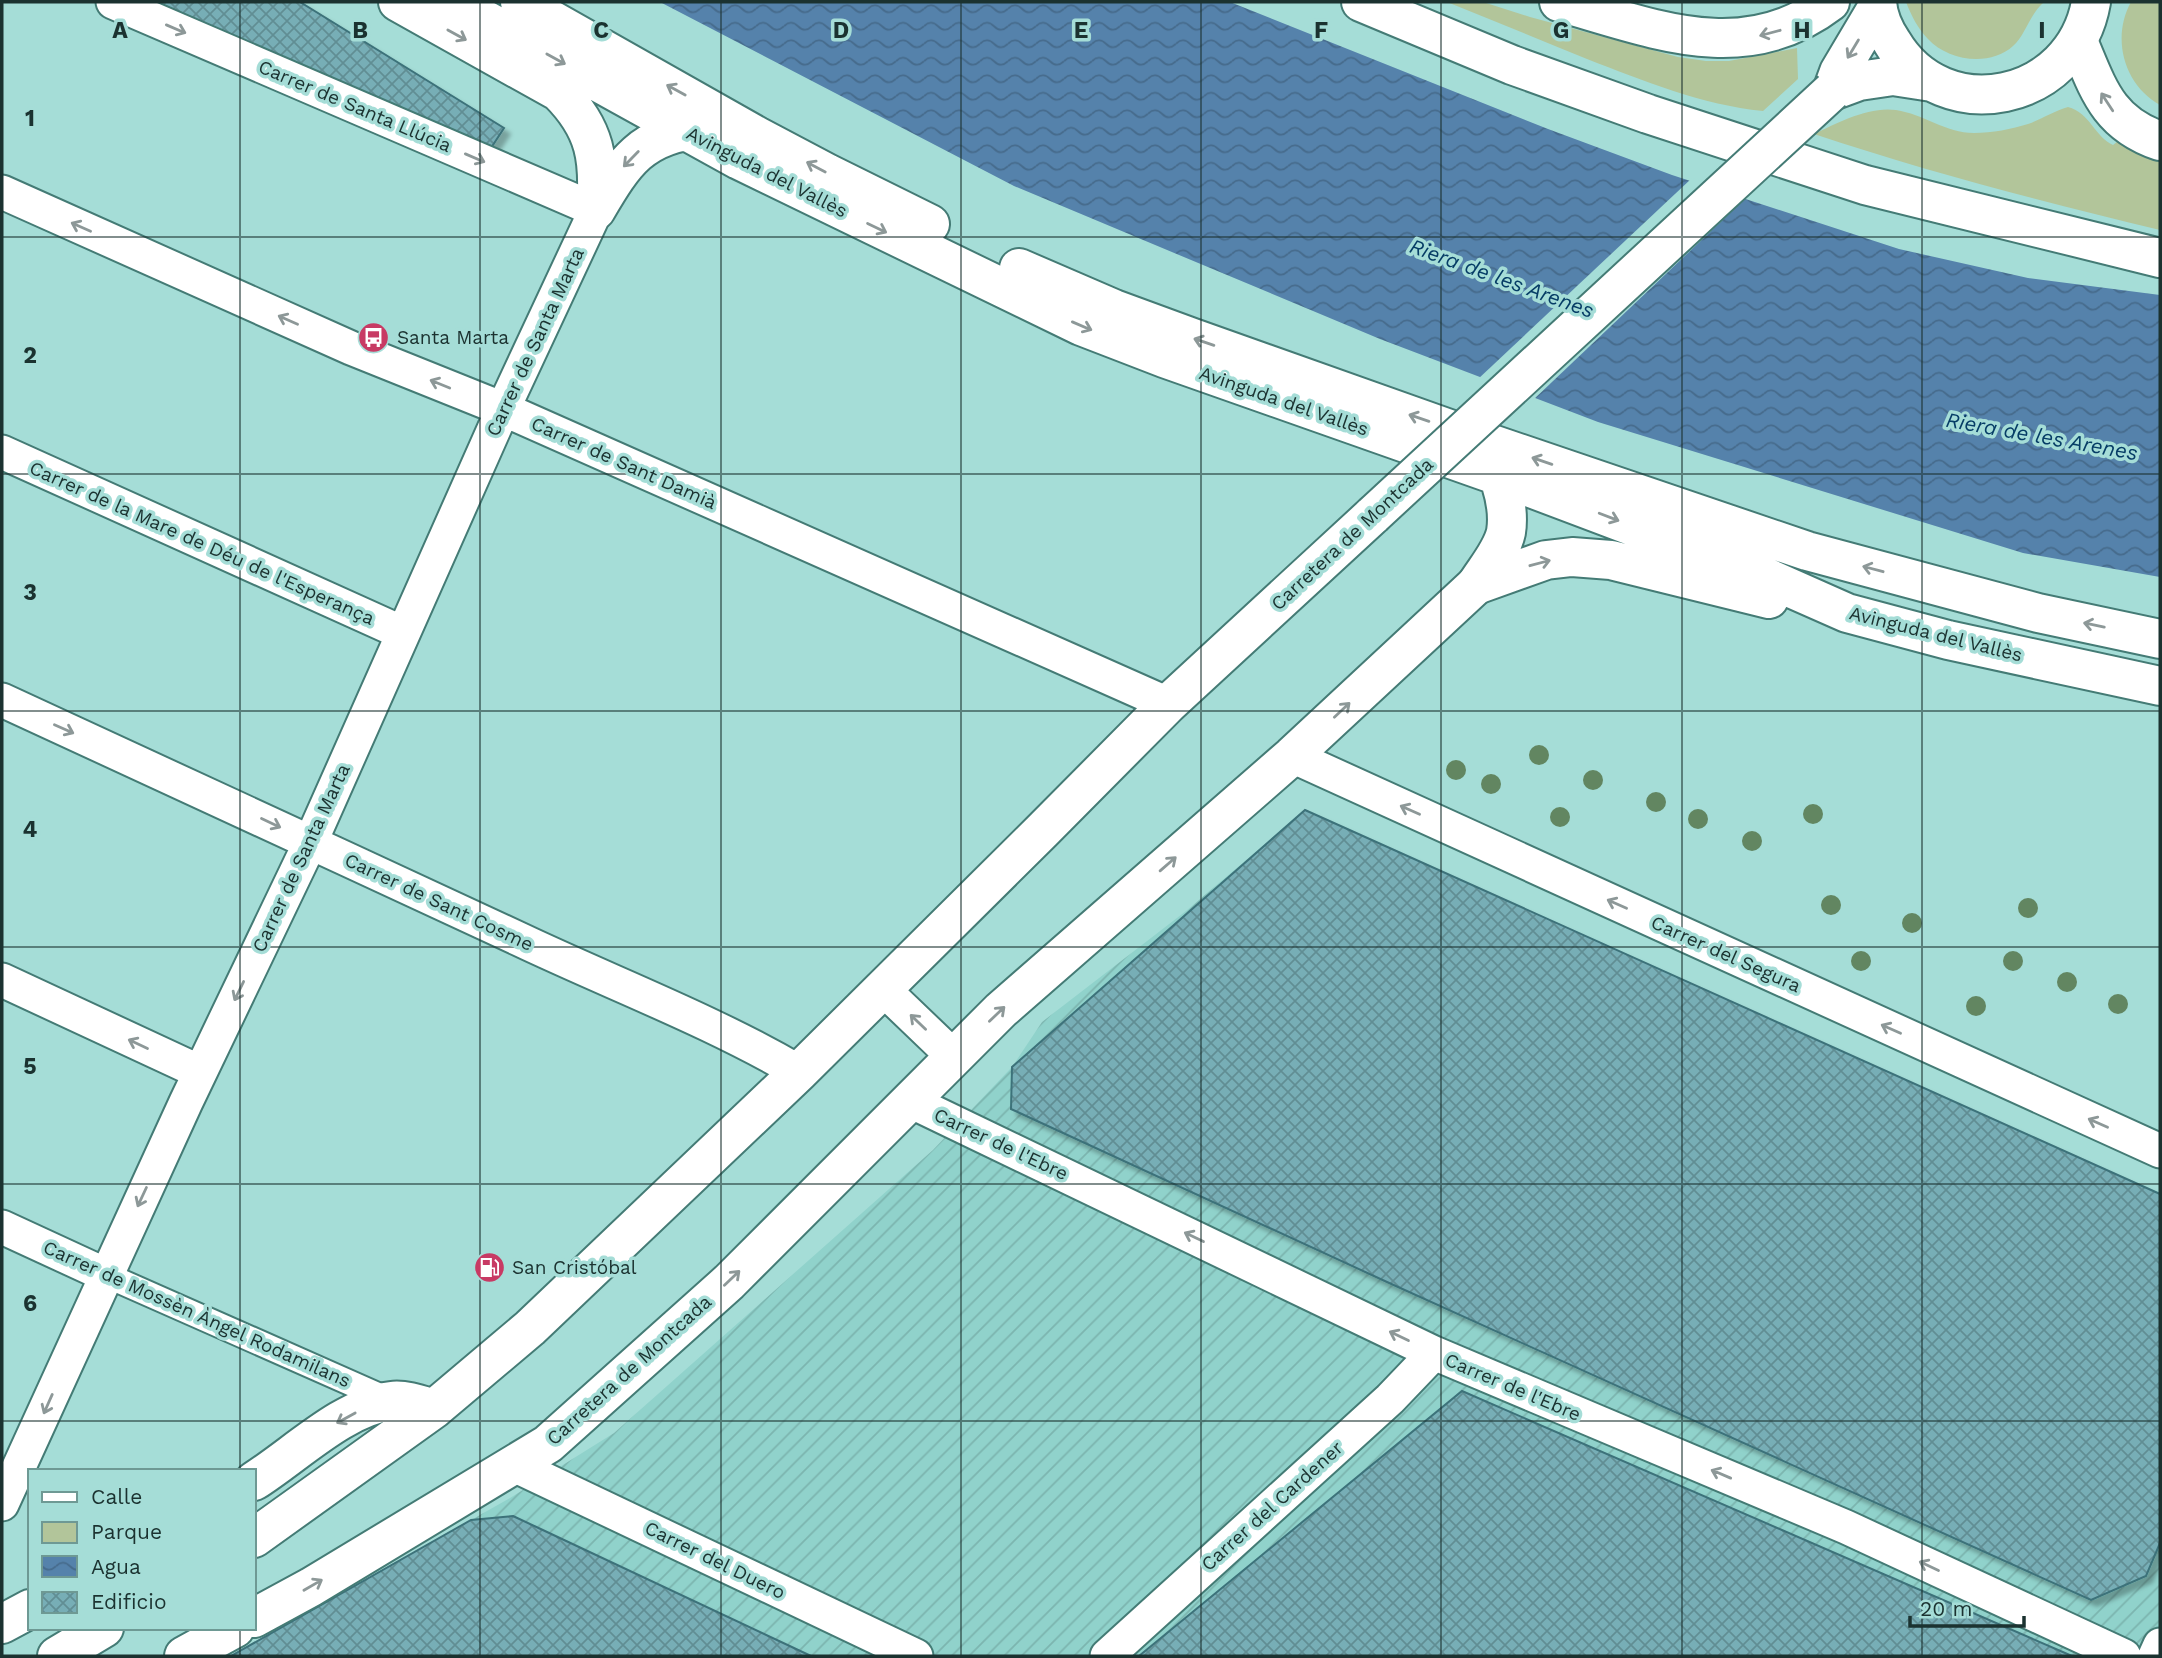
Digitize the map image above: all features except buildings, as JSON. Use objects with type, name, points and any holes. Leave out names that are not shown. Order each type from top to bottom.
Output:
[{"type":"main road","points":[[398,2],[559,92],[572,105],[583,119],[596,154],[596,210]]},
{"type":"main road","name":"Avinguda del Vallès","points":[[453,2],[751,166],[1081,326],[1499,476],[1759,574],[1847,613],[1948,640],[2160,686]]},
{"type":"main road","name":"Avinguda del Vallès","points":[[520,2],[827,173],[1036,276],[1092,300],[1483,440],[1807,551],[2038,613],[2160,639]]},
{"type":"main road","points":[[1360,2],[1524,69],[1648,114],[1864,185],[2160,258]]},
{"type":"main road","points":[[1559,2],[1649,27],[1711,39],[1738,39],[1787,29],[1830,2]]},
{"type":"main road","points":[[1877,5],[1885,31],[1897,51],[1913,69],[1933,82],[1958,92],[1986,95],[2013,91],[2039,80],[2061,63],[2078,41],[2091,2]]},
{"type":"main road","name":"Carretera de Montcada","points":[[1832,91],[1839,72],[1877,5]]},
{"type":"main road","points":[[2078,41],[2107,104],[2122,122],[2160,141]]},
{"type":"main road","name":"Carretera de Montcada","points":[[256,1537],[434,1409],[530,1328],[799,1072],[1168,704],[1832,91],[1859,81],[1892,76],[1933,82]]},
{"type":"main road","points":[[596,210],[617,174],[639,150],[665,135],[718,127],[757,135]]},
{"type":"main road","points":[[1476,585],[1506,533],[1506,505],[1499,476],[1483,440]]},
{"type":"main road","points":[[1476,585],[1546,560],[1572,557],[1611,560],[1744,594],[1847,613]]},
{"type":"main road","name":"Carretera de Montcada","points":[[256,1617],[311,1587],[548,1444],[729,1282],[1001,1010],[1292,757],[1476,585]]},
{"type":"main road","points":[[256,1480],[327,1429],[359,1411],[391,1401],[411,1402],[434,1409]]},
{"type":"main road","points":[[2,1623],[28,1610]]},
{"type":"main road","points":[[57,1656],[101,1630]]},
{"type":"main road","points":[[184,1656],[231,1630]]},
{"type":"street","name":"Carrer de Santa Llúcia","points":[[113,2],[596,210]]},
{"type":"street","name":"Carrer de Sant Damià","points":[[2,192],[338,342],[503,410],[1168,704]]},
{"type":"street","name":"Carrer de Santa Marta","points":[[2,1504],[200,1072],[312,841],[465,493],[596,210]]},
{"type":"street","name":"Carrer de la Mare de Déu de l'Esperança","points":[[2,452],[403,634]]},
{"type":"street","name":"Carrer de Sant Cosme","points":[[2,700],[726,1032],[799,1072]]},
{"type":"street","name":"Carrer del Segura","points":[[1292,757],[2160,1151]]},
{"type":"street","points":[[2,980],[200,1072]]},
{"type":"street","points":[[883,988],[954,1057]]},
{"type":"street","name":"Carrer de l'Ebre","points":[[910,1101],[1434,1353],[1846,1527],[2124,1656]]},
{"type":"street","name":"Carrer de Mossèn Àngel Rodamilans","points":[[2,1227],[391,1401]]},
{"type":"street","name":"Carrer del Cardener","points":[[1107,1656],[1390,1399],[1434,1353]]},
{"type":"street","name":"Carrer del Duero","points":[[514,1465],[916,1656]]},
{"type":"street","points":[[2155,1656],[2160,1645]]},
{"type":"shaded area","points":[[1305,810],[2160,1194],[2160,1656],[231,1656],[510,1498],[614,1433],[933,1150],[1012,1067],[1042,1022],[1186,911]]},
{"type":"green space","points":[[1447,2],[1483,2],[1678,57],[1706,61],[1729,61],[1797,48],[1798,79],[1763,111],[1740,108],[1674,91],[1630,76]]},
{"type":"green space","points":[[1906,2],[2044,2],[2021,37],[2004,53],[1969,59],[1936,46],[1924,35]]},
{"type":"green space","points":[[2131,2],[2160,2],[2160,105],[2137,86],[2124,60],[2122,30]]},
{"type":"green space","points":[[2068,107],[2082,114],[2101,137],[2113,145],[2122,138],[2160,155],[2160,230],[1986,186],[1814,134],[1854,116],[1886,109],[1906,112],[1954,130],[1974,133],[2022,126]]},
{"type":"water","name":"Riera de les Arenes","points":[[660,2],[1230,2],[1548,129],[1672,175],[1899,249],[2028,278],[2160,295],[2160,577],[2023,553],[1598,422],[1380,339],[1014,186]]},
{"type":"pier","points":[[1692,178],[1748,196],[1532,401],[1477,380]]},
{"type":"place","name":"Santa Marta","points":[[374,337]]},
{"type":"place","name":"San Cristóbal","points":[[489,1267]]}]
